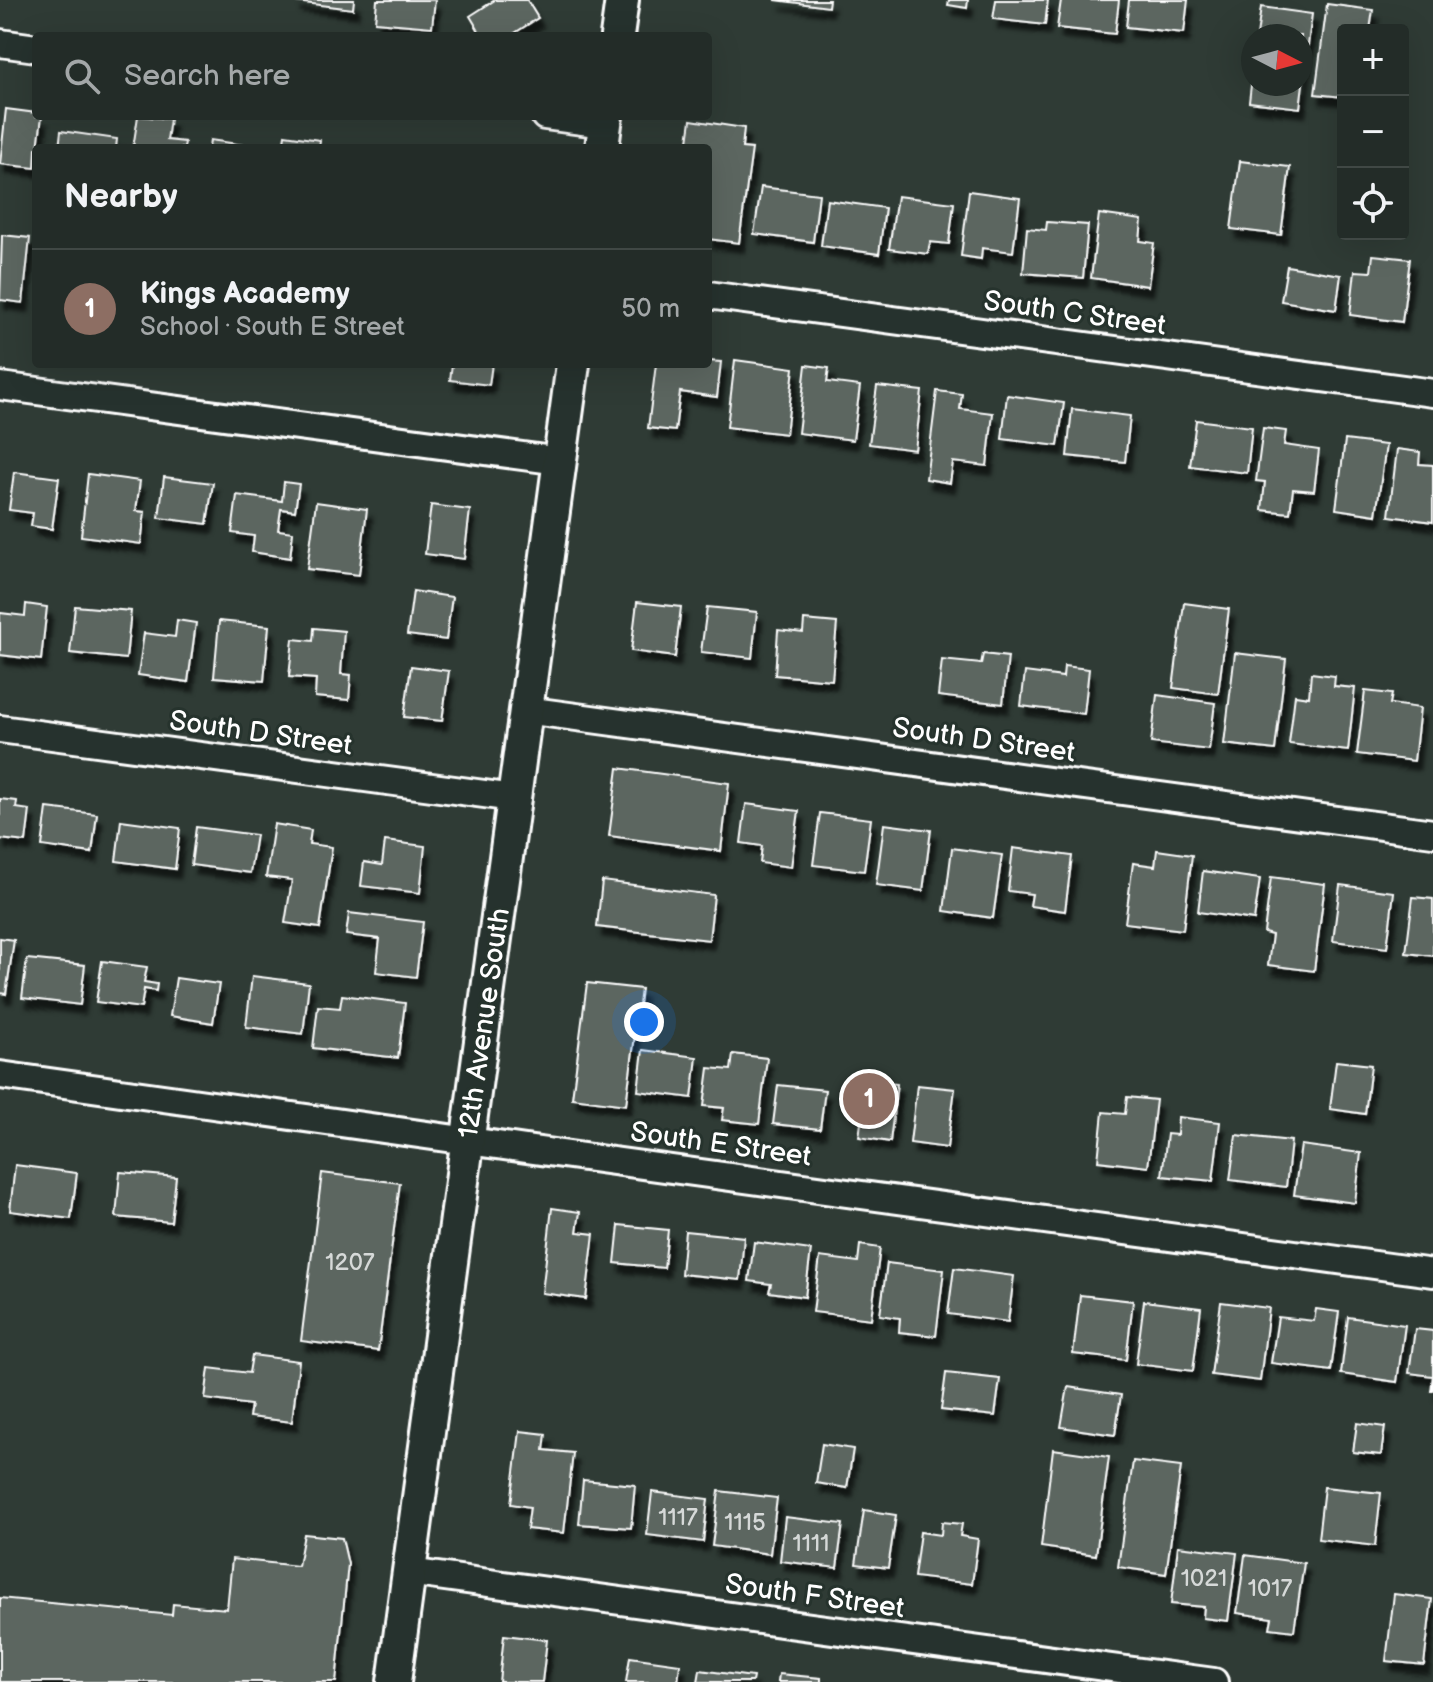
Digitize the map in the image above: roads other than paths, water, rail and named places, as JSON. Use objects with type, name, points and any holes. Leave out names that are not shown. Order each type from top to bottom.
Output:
[{"type":"street","points":[[618,32],[622,0]]},
{"type":"street","points":[[0,43],[32,47]]},
{"type":"street","points":[[563,120],[604,129]]},
{"type":"street","name":"South C Street","points":[[712,296],[1433,393]]},
{"type":"street","name":"12th Avenue South","points":[[394,1682],[572,368]]},
{"type":"street","points":[[0,386],[560,461]]},
{"type":"street","name":"South D Street","points":[[525,710],[1433,833]]},
{"type":"street","name":"South D Street","points":[[0,729],[514,798]]},
{"type":"street","name":"South E Street","points":[[0,1075],[1433,1273]]},
{"type":"street","name":"South F Street","points":[[408,1572],[1214,1682]]},
{"type":"place","name":"Kings Academy","points":[[869,1099]]}]
